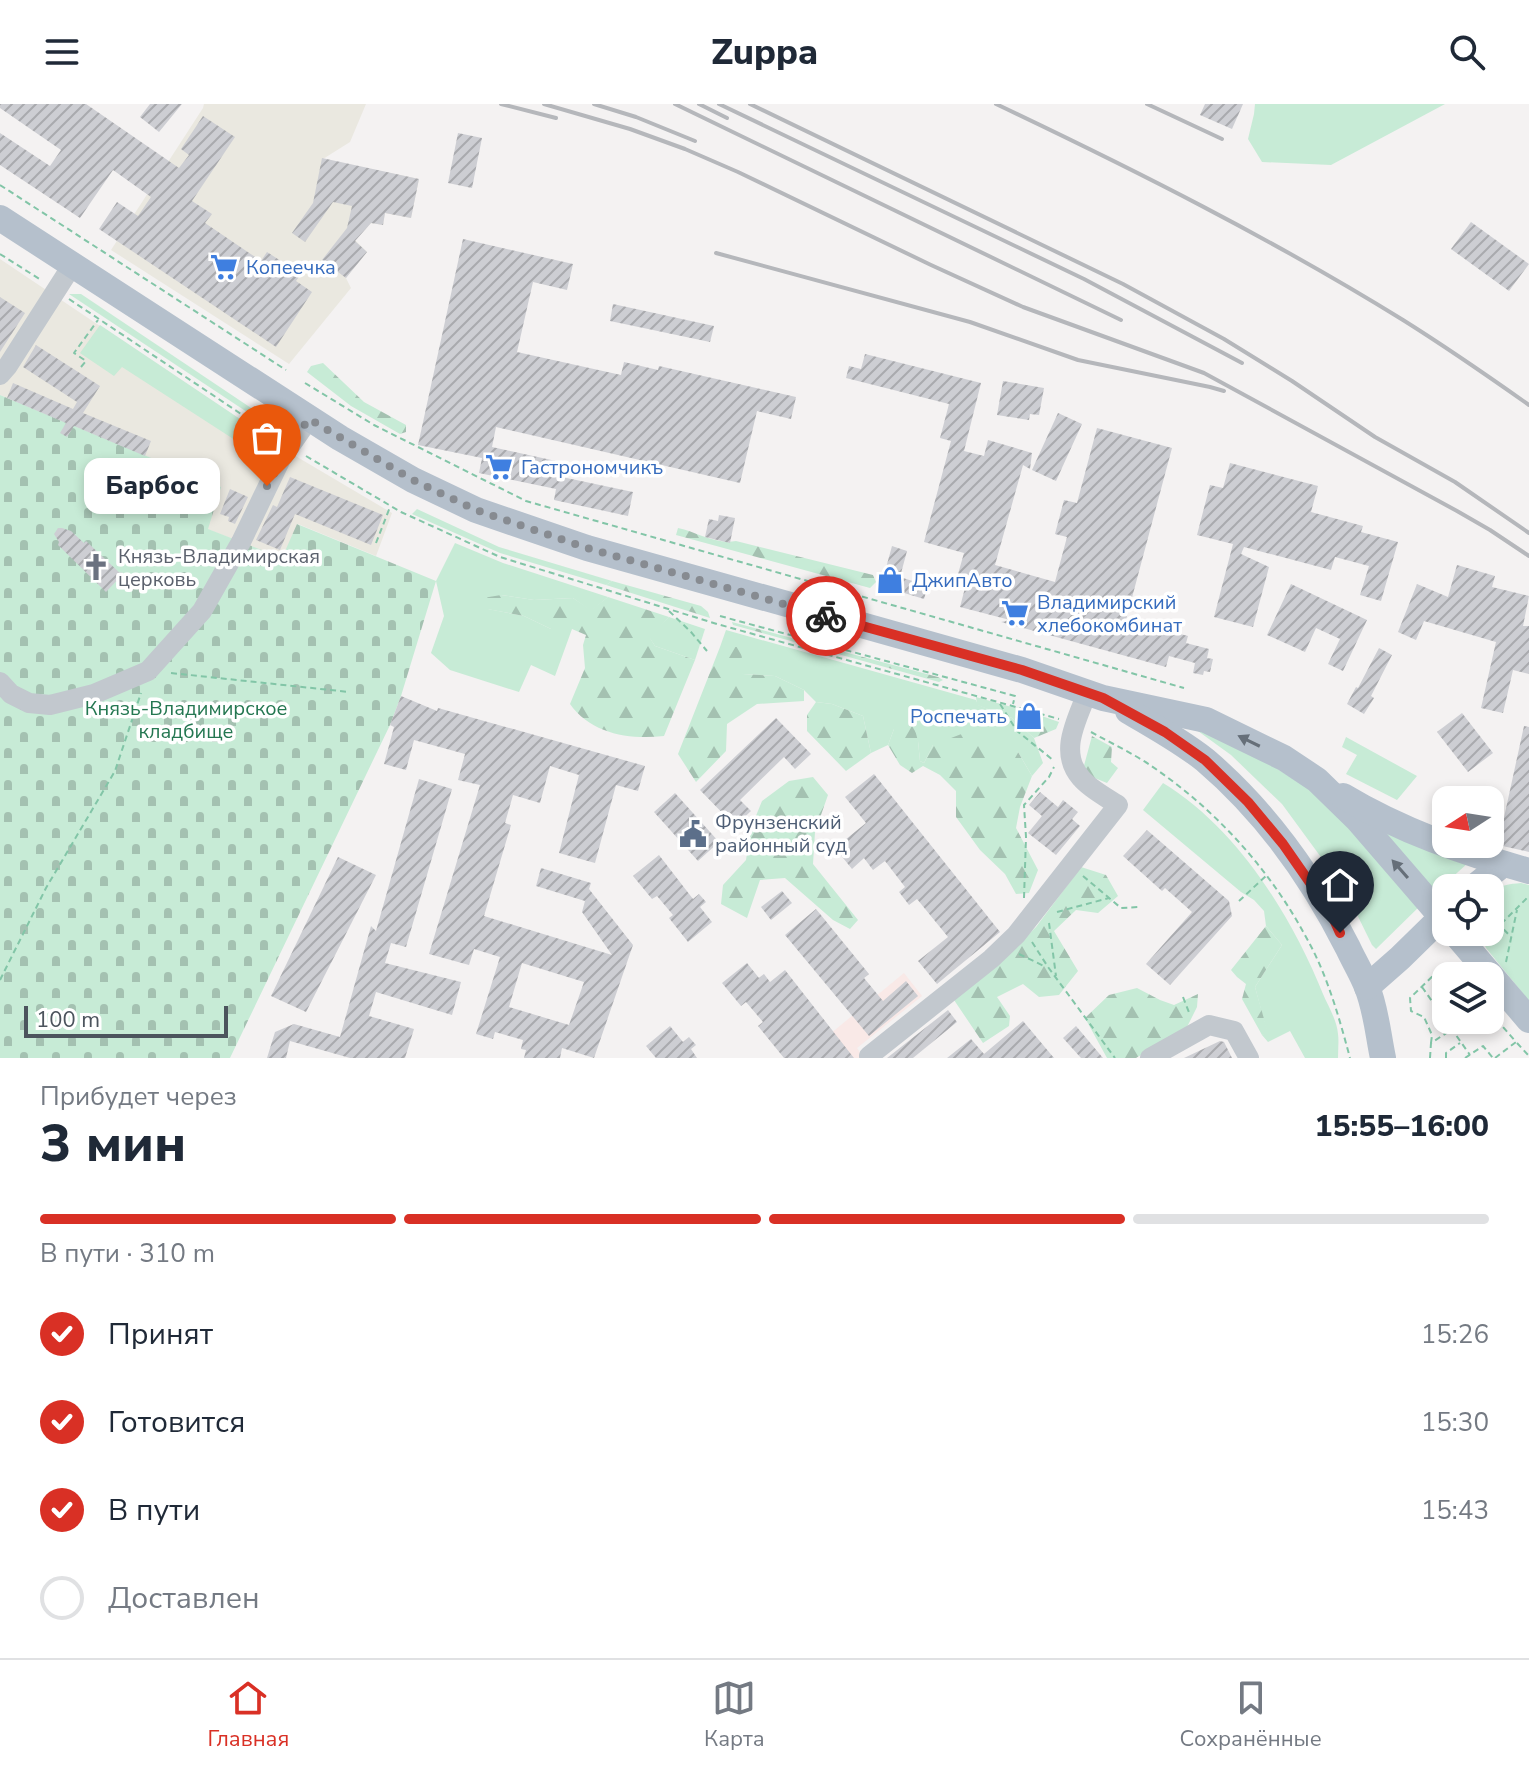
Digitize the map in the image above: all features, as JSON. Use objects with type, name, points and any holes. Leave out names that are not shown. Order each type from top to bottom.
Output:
[{"type":"main road","points":[[0,218],[309,419],[413,480],[476,510],[587,548],[1022,670],[1095,695],[1206,720],[1284,758],[1347,799],[1414,832],[1529,871]]},
{"type":"main road","points":[[1095,695],[1165,732],[1205,760],[1248,802],[1283,844],[1331,913],[1367,987],[1383,1058]]},
{"type":"main road","points":[[1317,780],[1358,820],[1432,904]]},
{"type":"main road","points":[[1490,874],[1503,864]]},
{"type":"main road","points":[[1367,987],[1432,933]]},
{"type":"main road","points":[[1464,946],[1522,1031]]},
{"type":"lane","points":[[0,375],[73,264]]},
{"type":"lane","points":[[0,682],[11,694],[29,703],[50,705],[94,694],[148,671],[202,611],[241,542],[281,459],[309,419]]},
{"type":"lane","points":[[870,1058],[1023,927],[1118,805],[1082,779],[1075,769],[1068,745],[1075,724],[1095,695]]},
{"type":"lane","points":[[1150,1058],[1209,1025],[1234,1031],[1249,1058]]},
{"type":"path","points":[[0,185],[286,370]]},
{"type":"path","points":[[81,367],[86,361],[74,353],[99,319]]},
{"type":"path","points":[[305,383],[374,425],[526,501],[1184,688]]},
{"type":"path","points":[[376,543],[390,506]]},
{"type":"path","points":[[669,610],[707,651]]},
{"type":"path","points":[[720,616],[1015,696],[1013,706]]},
{"type":"path","points":[[1027,653],[1030,643]]},
{"type":"path","points":[[0,980],[46,888],[115,771],[148,671],[349,692]]},
{"type":"path","points":[[960,691],[963,682]]},
{"type":"path","points":[[998,702],[1017,731],[1057,763],[1024,805],[1024,897]]},
{"type":"path","points":[[1075,724],[1149,764],[1188,793],[1267,875],[1307,938],[1329,988],[1350,1058]]},
{"type":"path","points":[[1072,865],[1121,908],[1138,907]]},
{"type":"path","points":[[1239,901],[1267,875]]},
{"type":"path","points":[[1504,920],[1529,896]]},
{"type":"path","points":[[1057,980],[1048,914],[1109,898]]},
{"type":"path","points":[[1506,963],[1517,908]]},
{"type":"path","points":[[1023,927],[1057,980],[1115,1058]]},
{"type":"path","points":[[1504,930],[1511,937]]},
{"type":"path","points":[[1003,947],[1048,967]]},
{"type":"path","points":[[1430,1058],[1432,1035],[1424,1017],[1411,1011],[1410,998],[1432,976]]},
{"type":"path","points":[[1421,986],[1432,1001]]},
{"type":"path","points":[[1183,997],[1196,1031]]},
{"type":"path","points":[[1504,1020],[1522,1031],[1529,1056]]},
{"type":"path","points":[[1465,1058],[1483,1046],[1494,1058],[1522,1031]]},
{"type":"path","points":[[1431,1043],[1444,1034]]},
{"type":"path","points":[[1455,1034],[1470,1055]]},
{"type":"path","points":[[1446,1058],[1446,1053],[1461,1042]]},
{"type":"shaded area","points":[[204,104],[366,104],[350,142],[323,159],[419,179],[411,218],[385,213],[383,225],[371,223],[355,240],[367,252],[346,278],[351,288],[289,364],[111,250]]},
{"type":"shaded area","points":[[0,259],[282,448],[392,513],[376,556],[298,524],[283,559],[207,529],[220,487],[0,395]]},
{"type":"shaded area","points":[[904,973],[922,996],[857,1048],[864,1058],[801,1058]]},
{"type":"green space","points":[[1255,104],[1445,104],[1331,165],[1262,162],[1248,139]]},
{"type":"green space","points":[[69,294],[81,294],[287,432],[286,438]]},
{"type":"green space","points":[[100,325],[246,423],[235,440],[122,367],[114,376],[80,353]]},
{"type":"green space","points":[[323,363],[364,402],[406,425],[406,432],[400,434],[351,406],[307,372],[311,366]]},
{"type":"green space","name":"Князь-Владимирское кладбище","points":[[0,395],[221,487],[208,529],[282,558],[297,524],[436,581],[390,725],[230,1058],[0,1058]]},
{"type":"green space","points":[[417,509],[499,547],[612,581],[606,585],[500,553],[412,514]]},
{"type":"green space","points":[[678,528],[714,540],[736,541],[873,575],[876,582],[870,588],[676,535]]},
{"type":"green space","points":[[455,543],[503,563],[608,597],[591,611],[573,598],[534,600],[501,595],[488,609],[524,616],[551,629],[572,629],[555,676],[531,665],[519,692],[450,670],[431,653],[444,616],[436,581]]},
{"type":"green space","points":[[612,581],[701,606],[710,618],[606,585]]},
{"type":"green space","points":[[501,595],[534,600],[573,598],[591,610],[608,597],[669,617],[650,638],[655,646],[695,660],[664,736],[638,737],[612,733],[579,714],[570,704],[585,668],[583,645],[586,635],[572,629],[551,629],[524,616],[487,609],[483,598]]},
{"type":"green space","points":[[669,617],[705,629],[695,660],[655,646],[649,637]]},
{"type":"green space","points":[[732,622],[943,680],[939,682],[733,625]]},
{"type":"green space","points":[[726,630],[976,700],[978,705],[1012,718],[1034,738],[1043,763],[1032,776],[1018,752],[933,745],[924,763],[920,761],[918,741],[894,729],[888,745],[871,753],[863,716],[832,704],[816,702],[804,690],[775,676],[743,674],[720,647]]},
{"type":"green space","points":[[720,647],[741,647],[743,674],[775,676],[804,690],[804,701],[757,704],[727,724],[726,751],[696,782],[678,754]]},
{"type":"green space","points":[[976,697],[1022,710],[1021,719],[1034,721],[1036,714],[1059,722],[1056,729],[1034,738],[1012,718],[977,705]]},
{"type":"green space","points":[[816,702],[832,704],[863,716],[871,753],[846,771],[807,731],[807,715]]},
{"type":"green space","points":[[911,715],[920,761],[924,763],[933,745],[964,733],[1018,752],[1032,776],[1016,828],[1038,870],[1029,893],[1016,894],[1005,874],[980,850],[956,817],[956,791],[940,775],[923,766],[912,773],[900,765],[888,745],[894,729]]},
{"type":"green space","points":[[1191,726],[1252,753],[1314,792],[1423,903],[1376,949],[1345,890],[1282,804],[1231,755]]},
{"type":"green space","points":[[1092,736],[1112,747],[1111,762],[1118,768],[1107,783],[1082,773]]},
{"type":"green space","points":[[1346,737],[1417,776],[1397,800],[1346,774],[1357,755],[1342,747]]},
{"type":"green space","points":[[813,777],[828,795],[815,832],[813,864],[858,920],[850,929],[833,920],[785,878],[760,880],[747,918],[721,904],[723,885],[746,860],[751,828],[762,801],[789,781]]},
{"type":"green space","points":[[1163,783],[1215,824],[1238,849],[1278,904],[1334,1018],[1338,1058],[1305,1058],[1290,1031],[1268,1042],[1262,1035],[1267,1032],[1255,987],[1282,945],[1266,926],[1264,911],[1254,900],[1143,810]]},
{"type":"green space","points":[[1371,818],[1432,845],[1432,858],[1460,858],[1469,862],[1456,874],[1432,874],[1432,887]]},
{"type":"green space","points":[[1081,867],[1106,875],[1118,896],[1098,913],[1076,910],[1054,931],[1078,971],[1059,995],[1039,997],[1023,984],[997,997],[1010,1016],[1009,1026],[983,1043],[954,1000],[993,969],[1036,927]]},
{"type":"green space","points":[[1529,885],[1529,1001],[1504,970],[1504,962],[1497,962],[1485,946],[1504,946],[1504,886]]},
{"type":"green space","points":[[1266,926],[1282,945],[1255,987],[1268,1033],[1262,1035],[1242,999],[1246,984],[1231,970]]},
{"type":"green space","points":[[1137,988],[1174,1005],[1198,994],[1197,1007],[1187,1027],[1136,1058],[1107,1058],[1085,1018],[1109,995]]},
{"type":"building","points":[[0,104],[86,104],[179,168],[189,155],[181,149],[203,116],[235,137],[192,201],[212,214],[205,223],[261,261],[267,252],[301,274],[296,281],[312,292],[276,347],[99,229],[117,202],[138,216],[151,197],[113,170],[80,218],[0,165],[0,133],[50,166],[61,150],[0,108]]},
{"type":"building","points":[[150,104],[182,104],[159,132],[140,117]]},
{"type":"building","points":[[1205,104],[1243,104],[1232,129],[1200,115]]},
{"type":"building","points":[[458,133],[482,138],[472,188],[448,183]]},
{"type":"building","points":[[322,158],[419,179],[411,218],[385,213],[383,225],[371,223],[355,241],[367,252],[346,278],[322,260],[347,228],[352,206],[333,202],[305,242],[292,233],[313,203]]},
{"type":"building","points":[[1471,222],[1529,264],[1509,291],[1451,249]]},
{"type":"building","points":[[463,239],[573,264],[567,290],[533,282],[517,352],[621,375],[624,362],[658,370],[659,366],[796,397],[791,419],[757,411],[740,483],[496,427],[492,447],[565,463],[562,477],[633,492],[628,516],[554,500],[556,489],[479,473],[482,458],[418,445]]},
{"type":"building","points":[[0,297],[25,313],[0,352]]},
{"type":"building","points":[[613,304],[714,326],[710,342],[610,321]]},
{"type":"building","points":[[36,345],[100,386],[83,413],[151,441],[145,456],[74,426],[67,437],[60,433],[66,423],[7,398],[13,383],[73,409],[77,402],[23,367]]},
{"type":"building","points":[[865,354],[981,383],[964,451],[984,456],[988,440],[1032,453],[1030,469],[1023,465],[995,565],[1055,582],[1067,537],[1055,534],[1064,500],[1077,503],[1097,428],[1172,448],[1126,620],[1188,636],[1186,643],[1209,649],[1207,658],[1213,659],[1210,672],[1204,671],[1203,675],[1193,673],[1195,663],[1169,656],[1166,667],[1001,622],[1010,620],[960,607],[966,584],[956,581],[964,553],[924,542],[951,441],[940,438],[949,404],[846,378],[849,366],[861,369]]},
{"type":"building","points":[[1003,381],[1044,388],[1039,415],[1030,414],[1029,420],[997,415]]},
{"type":"building","points":[[1058,413],[1082,424],[1056,481],[1032,470]]},
{"type":"building","points":[[1230,463],[1318,486],[1311,512],[1363,526],[1361,532],[1398,542],[1381,601],[1360,595],[1369,566],[1335,557],[1331,570],[1244,547],[1241,554],[1269,567],[1253,627],[1214,617],[1233,544],[1197,535],[1210,485],[1223,488]]},
{"type":"building","points":[[290,477],[383,515],[371,545],[295,514],[280,550],[256,540],[273,505],[277,507]]},
{"type":"building","points":[[230,489],[248,497],[235,524],[228,521],[229,517],[220,514]]},
{"type":"building","points":[[719,515],[735,518],[730,543],[705,537],[709,519],[718,521]]},
{"type":"building","name":"Князь-Владимирская церковь","points":[[58,528],[71,531],[84,543],[86,541],[122,575],[106,592],[58,545],[54,534]]},
{"type":"building","points":[[892,546],[907,551],[900,577],[928,586],[924,599],[881,586]]},
{"type":"building","points":[[1457,565],[1495,576],[1492,587],[1529,596],[1523,626],[1529,626],[1529,674],[1513,670],[1503,713],[1481,708],[1496,642],[1424,621],[1416,640],[1398,632],[1417,584],[1448,597]]},
{"type":"building","points":[[1291,584],[1367,620],[1343,671],[1328,664],[1340,639],[1316,628],[1305,652],[1267,635]]},
{"type":"building","points":[[1379,648],[1392,655],[1364,714],[1347,704]]},
{"type":"building","points":[[401,696],[437,711],[438,708],[645,766],[638,791],[616,785],[595,863],[559,853],[579,775],[550,766],[540,803],[513,795],[505,823],[511,825],[484,916],[612,955],[582,912],[585,901],[536,886],[541,868],[591,883],[589,889],[633,945],[594,1058],[562,1048],[560,1058],[524,1058],[526,1050],[521,1049],[523,1040],[495,1032],[493,1039],[476,1034],[500,957],[474,949],[469,965],[429,954],[480,785],[458,780],[465,754],[414,740],[406,770],[384,764],[394,727],[390,725]],"holes":[[[522,963],[584,982],[569,1025],[509,1007]]]},
{"type":"building","points":[[1462,713],[1493,753],[1468,772],[1437,732]]},
{"type":"building","points":[[776,718],[811,754],[795,769],[784,757],[740,800],[751,811],[735,826],[700,790]]},
{"type":"building","points":[[1524,726],[1529,727],[1529,852],[1504,846],[1504,818]]},
{"type":"building","points":[[874,774],[1000,932],[937,984],[918,961],[948,937],[917,899],[909,905],[899,892],[905,887],[885,861],[873,870],[864,858],[852,869],[835,848],[866,823],[845,797]]},
{"type":"building","points":[[419,779],[452,789],[406,947],[391,943],[385,963],[461,982],[452,1015],[376,992],[369,1016],[414,1029],[405,1058],[350,1058],[290,1041],[286,1058],[267,1058],[275,1032],[294,1024],[340,1037],[371,926],[376,931]]},
{"type":"building","points":[[1040,792],[1058,807],[1063,800],[1078,812],[1072,819],[1080,826],[1056,855],[1028,833],[1042,816],[1029,805]]},
{"type":"building","points":[[675,793],[719,842],[698,861],[654,812]]},
{"type":"building","points":[[1147,830],[1229,901],[1232,916],[1170,985],[1146,964],[1192,912],[1165,888],[1162,891],[1123,856]]},
{"type":"building","points":[[659,855],[693,899],[699,894],[706,902],[700,907],[712,922],[688,942],[669,918],[673,915],[657,896],[652,899],[633,876]]},
{"type":"building","points":[[338,857],[376,875],[306,1012],[271,996]]},
{"type":"building","points":[[782,891],[792,903],[771,920],[761,907]]},
{"type":"building","points":[[816,909],[869,974],[864,978],[883,1001],[906,981],[918,996],[869,1036],[785,935]]},
{"type":"building","points":[[747,963],[759,978],[764,974],[770,982],[785,970],[854,1058],[784,1058],[758,1026],[763,1022],[746,1002],[741,1006],[722,983]]},
{"type":"building","points":[[948,1010],[957,1022],[913,1058],[887,1058]]},
{"type":"building","points":[[1023,1021],[1054,1058],[947,1058],[971,1039],[984,1054]]},
{"type":"building","points":[[670,1026],[683,1042],[689,1037],[696,1045],[691,1049],[697,1058],[656,1058],[646,1046]]},
{"type":"building","points":[[1076,1026],[1103,1058],[1081,1058],[1063,1038]]},
{"type":"building","points":[[1220,1041],[1224,1042],[1232,1058],[1184,1058]]},
{"type":"railway","points":[[501,104],[556,118]]},
{"type":"railway","points":[[544,104],[685,149],[1023,307],[1204,373],[1457,511],[1529,556]]},
{"type":"railway","points":[[594,104],[695,141]]},
{"type":"railway","points":[[675,104],[1121,320]]},
{"type":"railway","points":[[699,104],[727,118]]},
{"type":"railway","points":[[719,104],[1084,279],[1242,363]]},
{"type":"railway","points":[[750,104],[1123,284],[1224,339],[1375,437],[1455,482],[1529,533]]},
{"type":"railway","points":[[996,104],[1151,180],[1304,261],[1419,330],[1529,405]]},
{"type":"railway","points":[[1147,104],[1222,139]]},
{"type":"railway","points":[[716,253],[970,322],[1078,360],[1224,391]]},
{"type":"way so far","points":[[267,486],[289,446],[309,419],[413,480],[476,510],[587,548],[826,616]]},
{"type":"place","name":"Копеечка","points":[[224,267]]},
{"type":"place","name":"Гастрономчикъ","points":[[499,467]]},
{"type":"place","name":"Барбос","points":[[267,486]]},
{"type":"place","name":"Князь-Владимирская церковь","points":[[96,567]]},
{"type":"place","name":"ДжипАвто","points":[[890,580]]},
{"type":"place","name":"Владимирский хлебокомбинат","points":[[1015,613]]},
{"type":"place","name":"Роспечать","points":[[1029,716]]},
{"type":"place","name":"Фрунзенский районный суд","points":[[693,834]]},
{"type":"route","points":[[826,616],[1022,670],[1103,698],[1165,732],[1205,760],[1248,802],[1283,844],[1331,913],[1340,933]]}]
